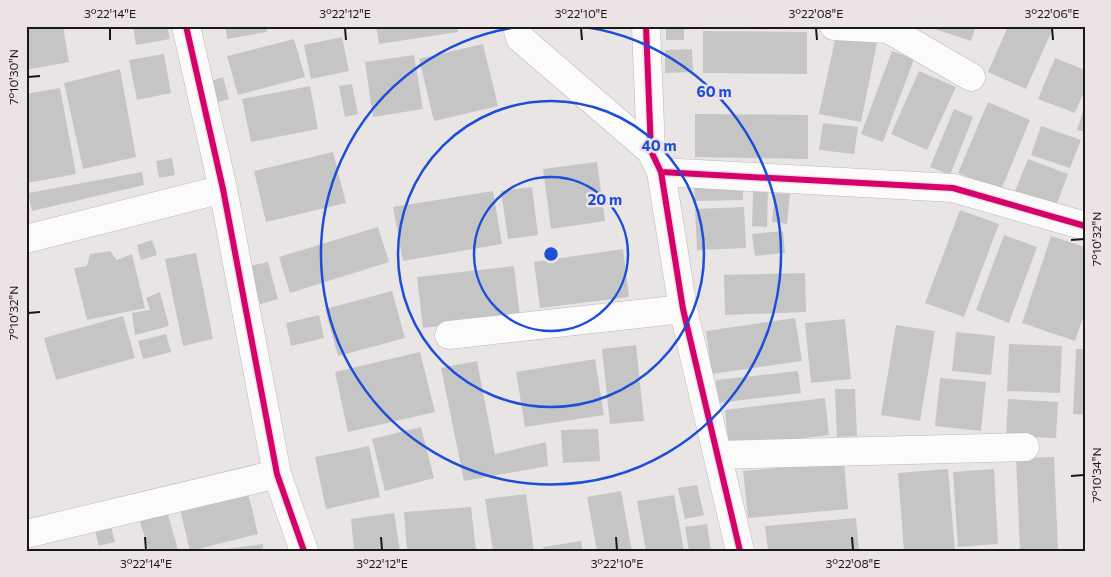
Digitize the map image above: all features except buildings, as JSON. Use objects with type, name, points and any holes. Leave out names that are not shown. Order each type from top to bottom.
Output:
[{"type":"street","points":[[186,26],[223,189],[277,474],[304,551]]},
{"type":"street","points":[[518,26],[520,38],[656,161],[953,188],[1085,226]]},
{"type":"street","points":[[646,26],[656,161],[683,309],[740,551]]},
{"type":"street","points":[[834,26],[888,29],[971,77]]},
{"type":"street","points":[[26,239],[223,189]]},
{"type":"street","points":[[448,335],[683,309]]},
{"type":"street","points":[[718,455],[1024,447]]},
{"type":"street","points":[[26,534],[277,474]]},
{"type":"cycle path","points":[[186,26],[223,189],[277,474],[304,551]]},
{"type":"cycle path","points":[[646,26],[651,151],[661,172],[683,309],[740,551]]},
{"type":"cycle path","points":[[661,172],[953,188],[1085,226]]}]
